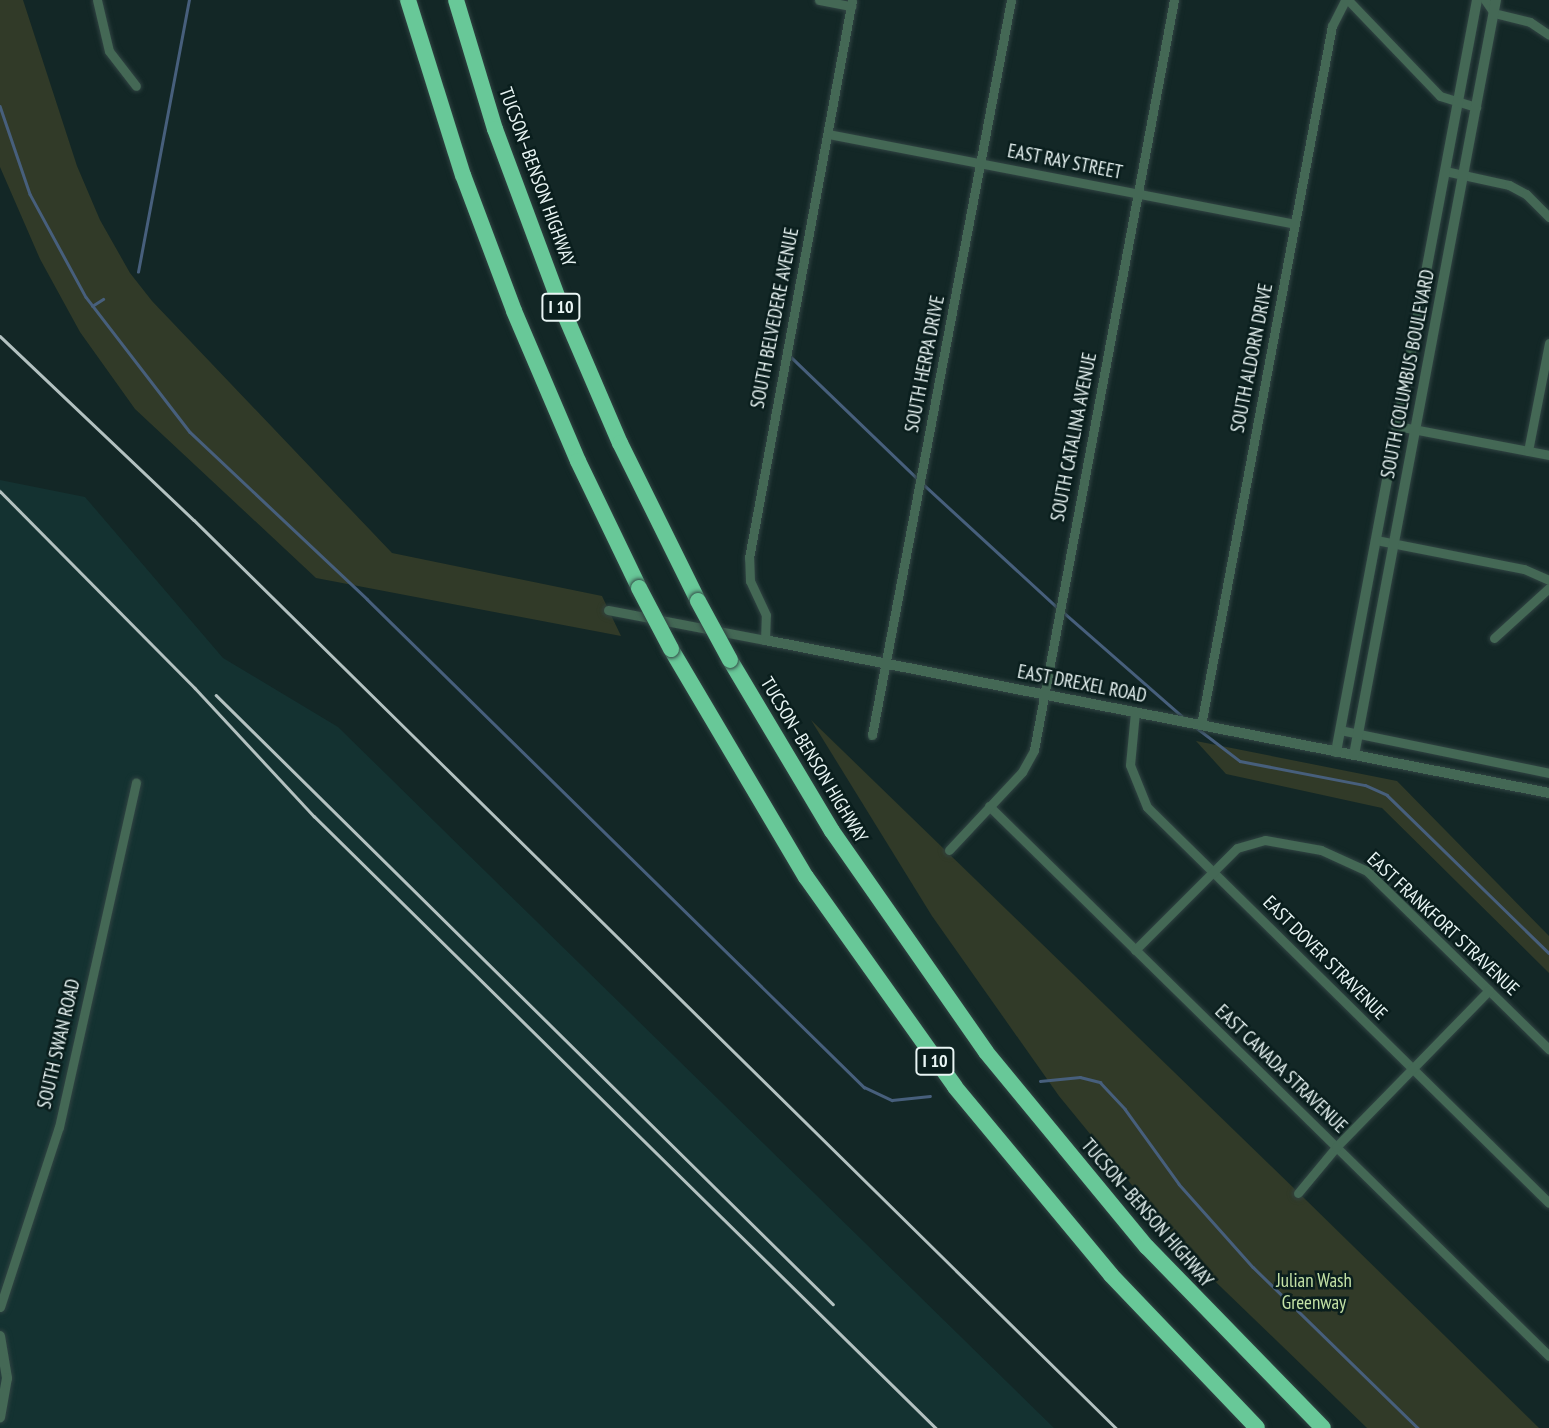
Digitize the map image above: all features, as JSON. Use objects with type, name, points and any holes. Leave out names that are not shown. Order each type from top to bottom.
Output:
[{"type":"highway","name":"I 10","points":[[408,0],[459,163],[513,311],[573,449],[671,649],[799,866],[955,1087],[1111,1275],[1257,1428]]},
{"type":"highway","name":"TUCSON–BENSON HIGHWAY","points":[[456,0],[495,129],[559,301],[620,443],[730,660],[831,831],[978,1042],[1095,1187],[1241,1347],[1323,1428]]},
{"type":"highway","points":[[1241,1347],[1330,1428]]},
{"type":"street","points":[[97,0],[109,51],[136,86]]},
{"type":"street","points":[[819,0],[851,3]]},
{"type":"street","name":"SOUTH HERPA DRIVE","points":[[872,735],[1011,0]]},
{"type":"street","name":"SOUTH CATALINA AVENUE","points":[[949,850],[1031,758],[1174,0]]},
{"type":"street","points":[[1347,0],[1433,89],[1458,104],[1476,107]]},
{"type":"street","name":"SOUTH ALDORN DRIVE","points":[[1201,725],[1332,26],[1347,0]]},
{"type":"street","name":"SOUTH COLUMBUS BOULEVARD","points":[[1336,752],[1477,0]]},
{"type":"street","points":[[1485,0],[1494,13],[1530,22],[1549,35]]},
{"type":"street","name":"SOUTH COLUMBUS BOULEVARD","points":[[1354,755],[1496,0]]},
{"type":"street","name":"SOUTH BELVEDERE AVENUE","points":[[765,640],[766,615],[750,581],[749,558],[851,3]]},
{"type":"street","name":"EAST RAY STREET","points":[[828,134],[1294,224]]},
{"type":"street","points":[[1445,172],[1518,189],[1549,217]]},
{"type":"street","points":[[1528,451],[1549,343]]},
{"type":"street","points":[[1397,426],[1549,455]]},
{"type":"street","points":[[1376,540],[1524,569],[1549,580]]},
{"type":"street","points":[[1494,638],[1549,588]]},
{"type":"street","name":"EAST DREXEL ROAD","points":[[608,610],[1549,793]]},
{"type":"street","name":"EAST DOVER STRAVENUE","points":[[1135,712],[1129,755],[1136,788],[1147,807],[1549,1203]]},
{"type":"street","points":[[1340,730],[1549,773]]},
{"type":"street","name":"SOUTH SWAN ROAD","points":[[0,1307],[59,1127],[136,783]]},
{"type":"street","name":"EAST CANADA STRAVENUE","points":[[989,806],[1549,1356]]},
{"type":"street","name":"EAST FRANKFORT STRAVENUE","points":[[1135,950],[1233,850],[1256,841],[1340,856],[1374,878],[1549,1049]]},
{"type":"street","points":[[1298,1193],[1336,1147],[1489,990]]},
{"type":"street","points":[[0,1336],[7,1378],[0,1417]]},
{"type":"shaded area","points":[[0,480],[85,497],[223,658],[338,727],[1054,1428],[0,1428]]},
{"type":"green space","points":[[0,0],[23,0],[77,166],[100,220],[130,273],[152,301],[392,553],[602,596],[621,636],[316,578],[135,409],[80,332],[40,259],[0,167]]},
{"type":"green space","name":"Julian Wash Greenway","points":[[811,720],[1539,1428],[1367,1428],[1194,1261],[1059,1096],[932,916]]},
{"type":"green space","points":[[1196,741],[1397,781],[1549,936],[1549,973],[1382,808],[1226,774]]},
{"type":"waterway","points":[[138,272],[189,0]]},
{"type":"waterway","points":[[0,106],[30,194],[86,297],[190,432],[367,599],[864,1087],[892,1100],[930,1096]]},
{"type":"waterway","points":[[92,306],[103,299]]},
{"type":"waterway","points":[[789,355],[918,479]]},
{"type":"waterway","points":[[922,483],[1057,607]]},
{"type":"waterway","points":[[1062,611],[1183,717]]},
{"type":"waterway","points":[[1197,728],[1240,761],[1365,785],[1387,795],[1549,953]]},
{"type":"waterway","points":[[1040,1081],[1080,1077],[1100,1082],[1125,1109],[1179,1184],[1253,1267],[1418,1428]]},
{"type":"railway","points":[[0,336],[194,520],[1116,1428]]},
{"type":"railway","points":[[0,491],[195,688],[314,816],[936,1428]]},
{"type":"railway","points":[[216,695],[833,1304]]}]
